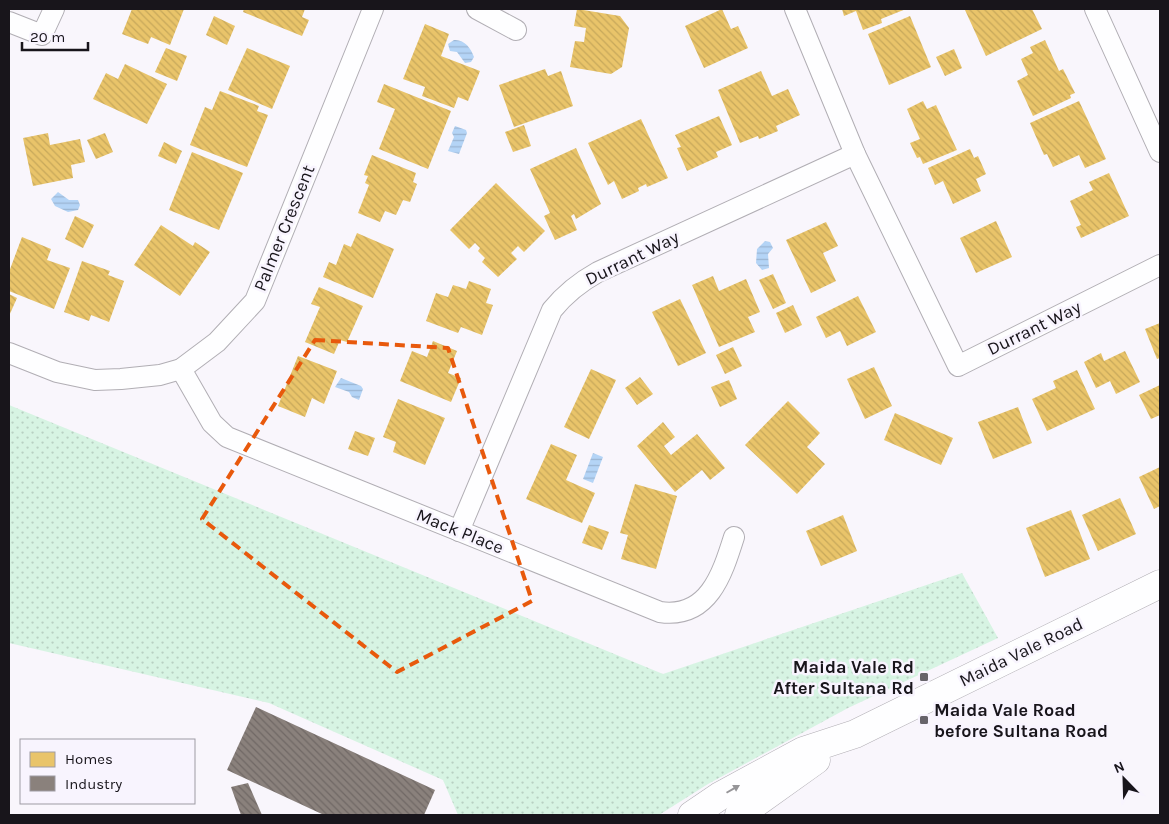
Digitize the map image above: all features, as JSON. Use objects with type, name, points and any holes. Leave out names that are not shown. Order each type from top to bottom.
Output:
[{"type":"main road","name":"Maida Vale Road","points":[[692,815],[720,796],[803,751],[855,734],[1160,584]]},
{"type":"main road","name":"Maida Vale Road","points":[[739,815],[855,734]]},
{"type":"street","points":[[9,22],[42,35],[54,9]]},
{"type":"street","name":"Palmer Crescent","points":[[9,353],[57,372],[95,380],[160,375],[181,369],[217,342],[254,301],[373,9]]},
{"type":"street","points":[[478,9],[516,30]]},
{"type":"street","name":"Durrant Way","points":[[795,9],[855,154],[958,366],[1160,265]]},
{"type":"street","points":[[1095,9],[1160,152]]},
{"type":"street","name":"Durrant Way","points":[[459,531],[552,310],[561,300],[598,272],[855,154]]},
{"type":"street","name":"Mack Place","points":[[181,369],[212,424],[227,437],[660,612],[675,614],[688,611],[700,603],[710,592],[723,570],[734,536]]},
{"type":"highlighted area","points":[[315,340],[448,348],[532,601],[397,672],[202,519]]},
{"type":"green space","points":[[9,405],[663,674],[962,573],[998,638],[848,708],[708,784],[659,815],[458,815],[443,780],[269,703],[9,643]]},
{"type":"water","points":[[454,40],[461,41],[469,47],[474,57],[471,62],[465,63],[457,52],[450,51],[448,44]]},
{"type":"water","points":[[455,126],[466,130],[467,133],[459,154],[448,151],[454,137],[452,133]]},
{"type":"water","points":[[58,192],[69,200],[78,200],[80,205],[78,210],[68,212],[55,206],[51,199]]},
{"type":"water","points":[[765,241],[770,242],[773,248],[768,254],[769,268],[762,270],[756,263],[757,249]]},
{"type":"water","points":[[341,378],[361,386],[363,389],[359,400],[352,397],[349,392],[335,387]]},
{"type":"water","points":[[593,453],[603,457],[593,483],[583,479]]},
{"type":"building: Homes","points":[[132,9],[184,9],[170,45],[151,37],[148,44],[122,34]]},
{"type":"building: Homes","points":[[244,9],[305,9],[302,17],[309,20],[302,36],[243,12]]},
{"type":"building: Homes","points":[[577,9],[620,16],[629,28],[622,67],[611,74],[570,67],[575,41],[584,42],[586,28],[574,26]]},
{"type":"building: Homes","points":[[722,9],[731,29],[738,26],[748,48],[704,68],[685,26]]},
{"type":"building: Homes","points":[[842,9],[906,9],[881,19],[882,23],[863,30],[856,11],[844,16]]},
{"type":"building: Homes","points":[[966,9],[1032,9],[1042,29],[986,56]]},
{"type":"building: Homes","points":[[214,16],[235,26],[227,45],[206,35]]},
{"type":"building: Homes","points":[[910,16],[931,67],[889,85],[868,34]]},
{"type":"building: Homes","points":[[425,24],[449,34],[441,56],[480,71],[468,101],[458,97],[454,108],[422,96],[425,87],[403,79]]},
{"type":"building: Homes","points":[[1045,40],[1059,71],[1063,69],[1075,93],[1070,95],[1071,98],[1033,116],[1017,81],[1028,75],[1021,59],[1033,53],[1030,47]]},
{"type":"building: Homes","points":[[166,48],[187,56],[177,81],[155,72]]},
{"type":"building: Homes","points":[[247,48],[290,66],[272,109],[228,90]]},
{"type":"building: Homes","points":[[954,49],[962,68],[945,76],[936,57]]},
{"type":"building: Homes","points":[[125,64],[167,84],[147,124],[93,99],[106,73],[118,79]]},
{"type":"building: Homes","points":[[545,69],[548,76],[561,71],[573,106],[514,127],[499,85]]},
{"type":"building: Homes","points":[[761,71],[772,96],[788,89],[800,115],[776,126],[778,131],[759,139],[758,136],[740,143],[718,90]]},
{"type":"building: Homes","points":[[384,84],[451,111],[428,169],[379,149],[395,109],[377,102]]},
{"type":"building: Homes","points":[[220,91],[259,106],[257,111],[268,115],[247,167],[190,145],[205,107],[212,110]]},
{"type":"building: Homes","points":[[923,101],[927,109],[936,105],[957,150],[923,164],[920,157],[917,158],[910,143],[920,139],[907,109]]},
{"type":"building: Homes","points":[[1079,101],[1106,159],[1085,168],[1079,155],[1053,167],[1047,154],[1044,155],[1030,123]]},
{"type":"building: Homes","points":[[719,116],[732,145],[716,152],[718,157],[687,171],[677,148],[681,147],[675,135]]},
{"type":"building: Homes","points":[[641,119],[668,178],[647,187],[646,184],[638,188],[639,191],[622,199],[614,181],[608,185],[588,143]]},
{"type":"building: Homes","points":[[524,125],[531,146],[513,152],[505,132]]},
{"type":"building: Homes","points":[[48,133],[50,145],[80,139],[85,162],[71,165],[73,178],[33,186],[23,138]]},
{"type":"building: Homes","points":[[105,133],[113,152],[96,159],[87,140]]},
{"type":"building: Homes","points":[[164,142],[182,151],[176,164],[158,156]]},
{"type":"building: Homes","points":[[576,148],[601,204],[576,219],[574,214],[571,216],[577,230],[555,240],[544,216],[550,213],[530,169]]},
{"type":"building: Homes","points":[[970,149],[974,158],[978,156],[986,174],[976,179],[981,191],[953,204],[943,181],[935,185],[928,168]]},
{"type":"building: Homes","points":[[192,152],[243,173],[219,230],[169,210]]},
{"type":"building: Homes","points":[[372,155],[416,173],[413,182],[417,184],[410,202],[403,200],[396,215],[385,211],[380,222],[358,213],[369,185],[365,183],[368,176],[364,175]]},
{"type":"building: Homes","points":[[1109,173],[1129,216],[1081,238],[1076,227],[1081,225],[1070,201],[1093,190],[1089,182]]},
{"type":"building: Homes","points":[[496,183],[545,231],[524,252],[518,246],[511,253],[517,259],[498,277],[482,262],[485,258],[478,251],[480,248],[475,243],[469,249],[450,230]]},
{"type":"building: Homes","points":[[75,216],[94,225],[83,248],[65,239]]},
{"type":"building: Homes","points":[[996,221],[1012,257],[976,273],[960,238]]},
{"type":"building: Homes","points":[[826,222],[838,246],[823,253],[836,281],[811,293],[786,240]]},
{"type":"building: Homes","points":[[161,225],[193,246],[195,242],[210,252],[180,296],[134,265]]},
{"type":"building: Homes","points":[[357,233],[394,249],[373,298],[323,277],[329,262],[336,265],[344,244],[351,247]]},
{"type":"building: Homes","points":[[22,237],[51,249],[47,260],[70,268],[54,309],[9,291],[9,272]]},
{"type":"building: Homes","points":[[82,261],[110,271],[108,275],[124,281],[109,322],[91,315],[89,321],[64,312]]},
{"type":"building: Homes","points":[[773,274],[786,303],[773,309],[759,280]]},
{"type":"building: Homes","points":[[713,276],[719,291],[746,279],[760,312],[748,317],[755,332],[719,347],[692,285]]},
{"type":"building: Homes","points":[[469,281],[491,289],[486,303],[493,305],[482,335],[461,327],[458,333],[426,321],[436,293],[448,297],[453,285],[466,289]]},
{"type":"building: Homes","points":[[319,287],[363,306],[347,342],[340,340],[334,354],[305,342],[320,307],[311,304]]},
{"type":"building: Homes","points":[[9,294],[17,298],[9,316]]},
{"type":"building: Homes","points":[[858,296],[876,332],[847,346],[840,331],[826,338],[816,317]]},
{"type":"building: Homes","points":[[680,299],[706,353],[678,366],[652,312]]},
{"type":"building: Homes","points":[[793,305],[802,325],[785,333],[776,313]]},
{"type":"building: Homes","points":[[1160,323],[1160,358],[1157,359],[1145,329]]},
{"type":"building: Homes","points":[[433,341],[457,351],[448,373],[461,378],[451,402],[400,381],[412,351],[427,357]]},
{"type":"building: Homes","points":[[733,347],[742,366],[725,374],[716,355]]},
{"type":"building: Homes","points":[[1125,351],[1140,382],[1116,394],[1110,381],[1096,388],[1084,362],[1101,353],[1104,361]]},
{"type":"building: Homes","points":[[298,356],[337,371],[324,404],[312,398],[305,417],[278,406]]},
{"type":"building: Homes","points":[[874,367],[892,406],[865,419],[847,379]]},
{"type":"building: Homes","points":[[591,369],[616,380],[589,439],[564,427]]},
{"type":"building: Homes","points":[[1077,370],[1095,409],[1047,431],[1032,399],[1056,388],[1053,381]]},
{"type":"building: Homes","points":[[640,377],[653,394],[637,405],[625,388]]},
{"type":"building: Homes","points":[[729,380],[737,399],[720,407],[711,387]]},
{"type":"building: Homes","points":[[1160,385],[1160,415],[1151,419],[1139,395]]},
{"type":"building: Homes","points":[[398,399],[445,418],[425,465],[393,452],[396,442],[383,437]]},
{"type":"building: Homes","points":[[788,401],[820,433],[807,447],[825,464],[797,494],[745,445]]},
{"type":"building: Homes","points":[[1018,407],[1032,443],[993,459],[978,422]]},
{"type":"building: Homes","points":[[895,413],[953,438],[941,465],[884,440]]},
{"type":"building: Homes","points":[[663,422],[675,437],[664,446],[671,455],[697,434],[725,468],[710,480],[702,470],[675,492],[637,446]]},
{"type":"building: Homes","points":[[355,431],[375,438],[368,456],[348,449]]},
{"type":"building: Homes","points":[[551,444],[577,455],[566,480],[595,493],[582,523],[526,499]]},
{"type":"building: Homes","points":[[1160,467],[1160,506],[1154,509],[1139,477]]},
{"type":"building: Homes","points":[[635,484],[677,496],[656,569],[621,559],[628,535],[620,533]]},
{"type":"building: Homes","points":[[1120,498],[1136,534],[1098,551],[1082,515]]},
{"type":"building: Homes","points":[[1071,510],[1090,559],[1045,577],[1026,528]]},
{"type":"building: Homes","points":[[843,515],[857,551],[821,566],[806,531]]},
{"type":"building: Homes","points":[[589,525],[609,532],[602,550],[582,543]]},
{"type":"building: Industry","points":[[256,707],[435,790],[424,815],[324,815],[227,770]]},
{"type":"building: Industry","points":[[248,783],[262,815],[241,815],[231,787]]},
{"type":"place","name":"Maida Vale Rd After Sultana Rd","points":[[924,677]]},
{"type":"place","name":"Maida Vale Road before Sultana Road","points":[[924,720]]}]
